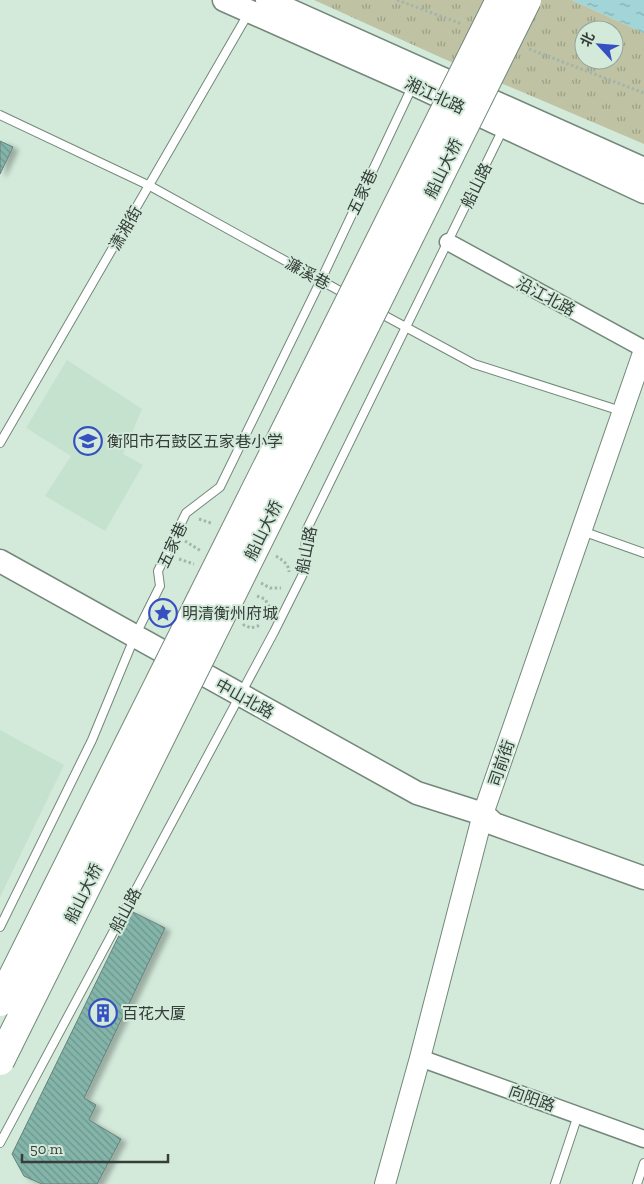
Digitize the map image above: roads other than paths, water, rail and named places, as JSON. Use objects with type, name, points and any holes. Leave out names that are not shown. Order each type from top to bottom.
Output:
[{"type":"highway","name":"船山大桥","points":[[0,1002],[500,0]]},
{"type":"highway","name":"船山大桥","points":[[0,1061],[526,0]]},
{"type":"main road","name":"湘江北路","points":[[224,0],[258,6],[509,118],[644,169]]},
{"type":"main road","name":"湘江北路","points":[[509,118],[644,192]]},
{"type":"main road","name":"中山北路","points":[[0,561],[132,643]]},
{"type":"main road","name":"中山北路","points":[[0,578],[132,643],[237,701],[408,804],[486,822],[644,878]]},
{"type":"street","name":"沿江北路","points":[[448,242],[644,349]]},
{"type":"street","name":"司前街","points":[[587,532],[644,349]]},
{"type":"street","name":"司前街","points":[[398,1184],[486,822],[587,532],[644,377]]},
{"type":"street","name":"司前街","points":[[385,1184],[427,1060]]},
{"type":"street","name":"向阳路","points":[[427,1060],[644,1139]]},
{"type":"lane","name":"潇湘街","points":[[0,443],[258,6]]},
{"type":"lane","name":"五家巷","points":[[0,927],[92,740],[132,643],[160,586],[158,571],[186,513],[220,486],[321,280],[417,77]]},
{"type":"lane","name":"濂溪巷","points":[[0,115],[150,186],[355,299]]},
{"type":"lane","name":"船山路","points":[[0,1143],[237,701],[305,570],[306,531],[509,118]]},
{"type":"lane","points":[[364,304],[474,364],[623,412]]},
{"type":"lane","points":[[587,532],[644,553]]},
{"type":"lane","points":[[555,1184],[578,1115]]},
{"type":"lane","points":[[637,1184],[644,1163]]},
{"type":"water","points":[[572,0],[644,0],[644,33],[624,24],[624,20],[616,20]]},
{"type":"place","name":"衡阳市石鼓区五家巷小学","points":[[88,441]]},
{"type":"place","name":"明清衡州府城","points":[[163,613]]},
{"type":"place","name":"百花大厦","points":[[103,1013]]}]
